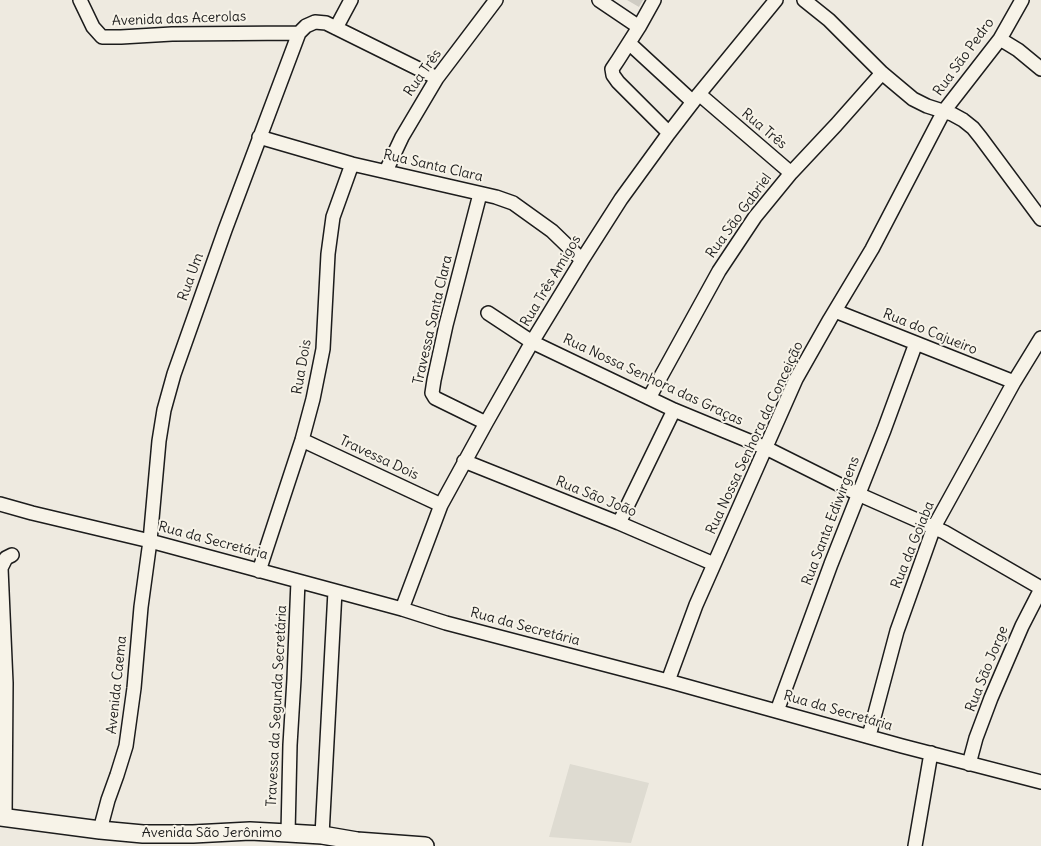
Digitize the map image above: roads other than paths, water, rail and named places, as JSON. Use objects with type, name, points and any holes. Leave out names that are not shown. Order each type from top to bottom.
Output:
[{"type":"main road","name":"Avenida São Jerônimo","points":[[2,817],[100,830],[142,840],[193,834],[250,831],[322,835],[356,843],[425,846]]},
{"type":"street","name":"Avenida das Acerolas","points":[[80,0],[93,27],[102,36],[121,37],[172,34],[299,33]]},
{"type":"street","points":[[336,28],[350,0]]},
{"type":"street","name":"Rua Três","points":[[386,171],[402,137],[437,78],[496,0]]},
{"type":"street","points":[[599,0],[639,27]]},
{"type":"street","points":[[654,0],[639,27],[612,69],[613,75],[618,82],[669,133]]},
{"type":"street","name":"Rua Três Amigos","points":[[402,609],[442,505],[464,461],[532,342],[582,260],[621,199],[669,133],[776,0]]},
{"type":"street","points":[[804,0],[829,20],[882,73],[913,98],[927,106],[944,111],[963,120],[977,133],[1041,219]]},
{"type":"street","name":"Rua São Pedro","points":[[944,111],[1000,39],[1022,0]]},
{"type":"street","points":[[299,33],[306,26],[315,22],[326,24],[437,78]]},
{"type":"street","name":"Rua Um","points":[[150,541],[159,441],[164,410],[174,374],[259,137],[299,33]]},
{"type":"street","points":[[1000,39],[1018,50],[1041,69]]},
{"type":"street","name":"Rua Três","points":[[629,43],[791,173]]},
{"type":"street","name":"Rua São Gabriel","points":[[649,398],[719,271],[756,217],[791,173],[882,73]]},
{"type":"street","name":"Rua Nossa Senhora da Conceição","points":[[668,681],[696,605],[796,379],[882,230],[944,111]]},
{"type":"street","name":"Rua Santa Clara","points":[[259,137],[352,164],[496,197],[513,203],[552,231],[582,260]]},
{"type":"street","name":"Rua Dois","points":[[259,571],[302,440],[313,399],[324,349],[328,254],[333,217],[352,164]]},
{"type":"street","name":"Travessa Santa Clara","points":[[480,194],[446,325],[432,393],[435,398],[486,423]]},
{"type":"street","name":"Rua do Cajueiro","points":[[835,311],[1014,382]]},
{"type":"street","name":"Rua Nossa Senhora das Graças","points":[[488,313],[532,342],[674,410],[766,448],[858,494],[934,527],[1041,588]]},
{"type":"street","name":"Rua da Goiaba","points":[[868,736],[897,631],[934,527],[1014,382],[1041,338]]},
{"type":"street","name":"Rua Santa Ediwirgens","points":[[777,711],[796,656],[884,430],[916,343]]},
{"type":"street","points":[[619,523],[674,410]]},
{"type":"street","name":"Travessa Dois","points":[[302,440],[442,505]]},
{"type":"street","name":"Rua São João","points":[[464,461],[619,523],[714,564]]},
{"type":"street","name":"Rua da Secretária","points":[[0,504],[150,541],[402,609],[454,625],[668,681],[969,764],[1041,782]]},
{"type":"street","name":"Avenida Caema","points":[[100,830],[108,800],[126,746],[134,688],[141,607],[150,541]]},
{"type":"street","points":[[2,817],[6,684],[1,568],[6,558],[12,555]]},
{"type":"street","name":"Travessa da Segunda Secretária","points":[[288,833],[289,752],[295,672],[298,581]]},
{"type":"street","name":"Rua São Jorge","points":[[969,764],[976,738],[991,698],[1022,626],[1041,588]]},
{"type":"street","points":[[322,835],[335,591]]},
{"type":"street","points":[[915,846],[931,753]]}]
